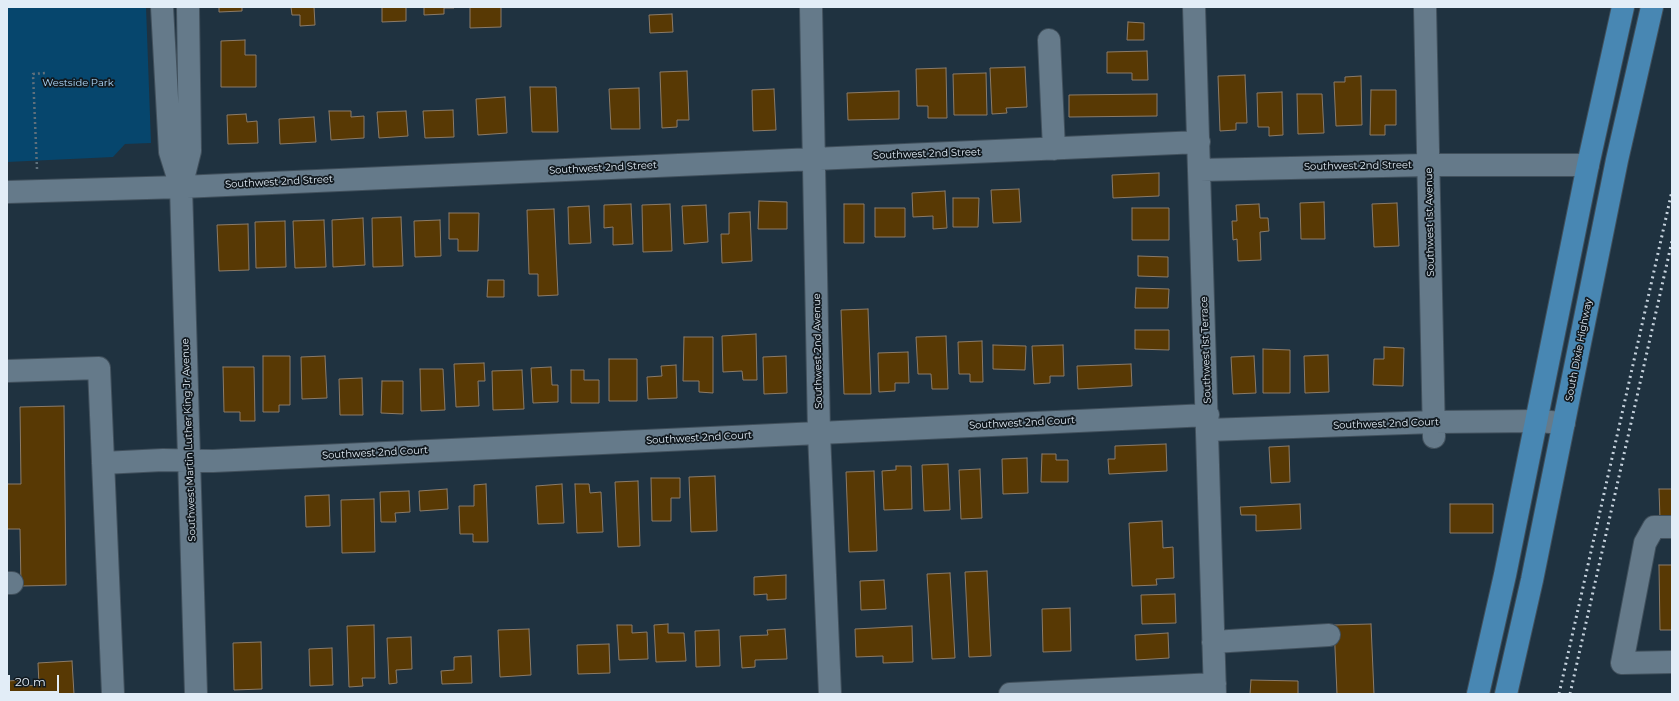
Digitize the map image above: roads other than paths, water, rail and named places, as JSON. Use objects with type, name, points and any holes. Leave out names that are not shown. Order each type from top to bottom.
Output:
[{"type":"main road","points":[[1478,694],[1505,575],[1588,165],[1623,7]]},
{"type":"main road","name":"South Dixie Highway","points":[[1506,694],[1564,423],[1617,160],[1652,7]]},
{"type":"street","name":"Southwest Martin Luther King Jr Avenue","points":[[162,7],[170,152],[181,187],[196,694]]},
{"type":"street","name":"Southwest Martin Luther King Jr Avenue","points":[[181,187],[190,151],[188,7]]},
{"type":"street","name":"Southwest 2nd Avenue","points":[[811,7],[819,433],[830,694]]},
{"type":"street","name":"Southwest 1st Terrace","points":[[1194,7],[1215,689]]},
{"type":"street","name":"Southwest 1st Avenue","points":[[1425,7],[1434,430]]},
{"type":"street","points":[[1049,40],[1054,149]]},
{"type":"street","name":"Southwest 2nd Street","points":[[7,192],[181,187],[1199,142]]},
{"type":"street","name":"Southwest 2nd Street","points":[[1200,170],[1428,164],[1588,165]]},
{"type":"street","points":[[7,371],[99,368],[113,694]]},
{"type":"street","name":"Southwest 2nd Court","points":[[103,463],[163,460],[190,461],[819,433],[1208,423],[1434,430],[1537,421],[1564,423]]},
{"type":"street","points":[[1672,527],[1654,527],[1645,543],[1622,664],[1672,662]]},
{"type":"street","points":[[1213,642],[1329,635]]},
{"type":"street","points":[[1010,694],[1215,689]]},
{"type":"railway","points":[[1559,694],[1672,191]]},
{"type":"railway","points":[[1570,694],[1672,241]]},
{"type":"park label","name":"Westside Park","points":[[78,83]]}]
